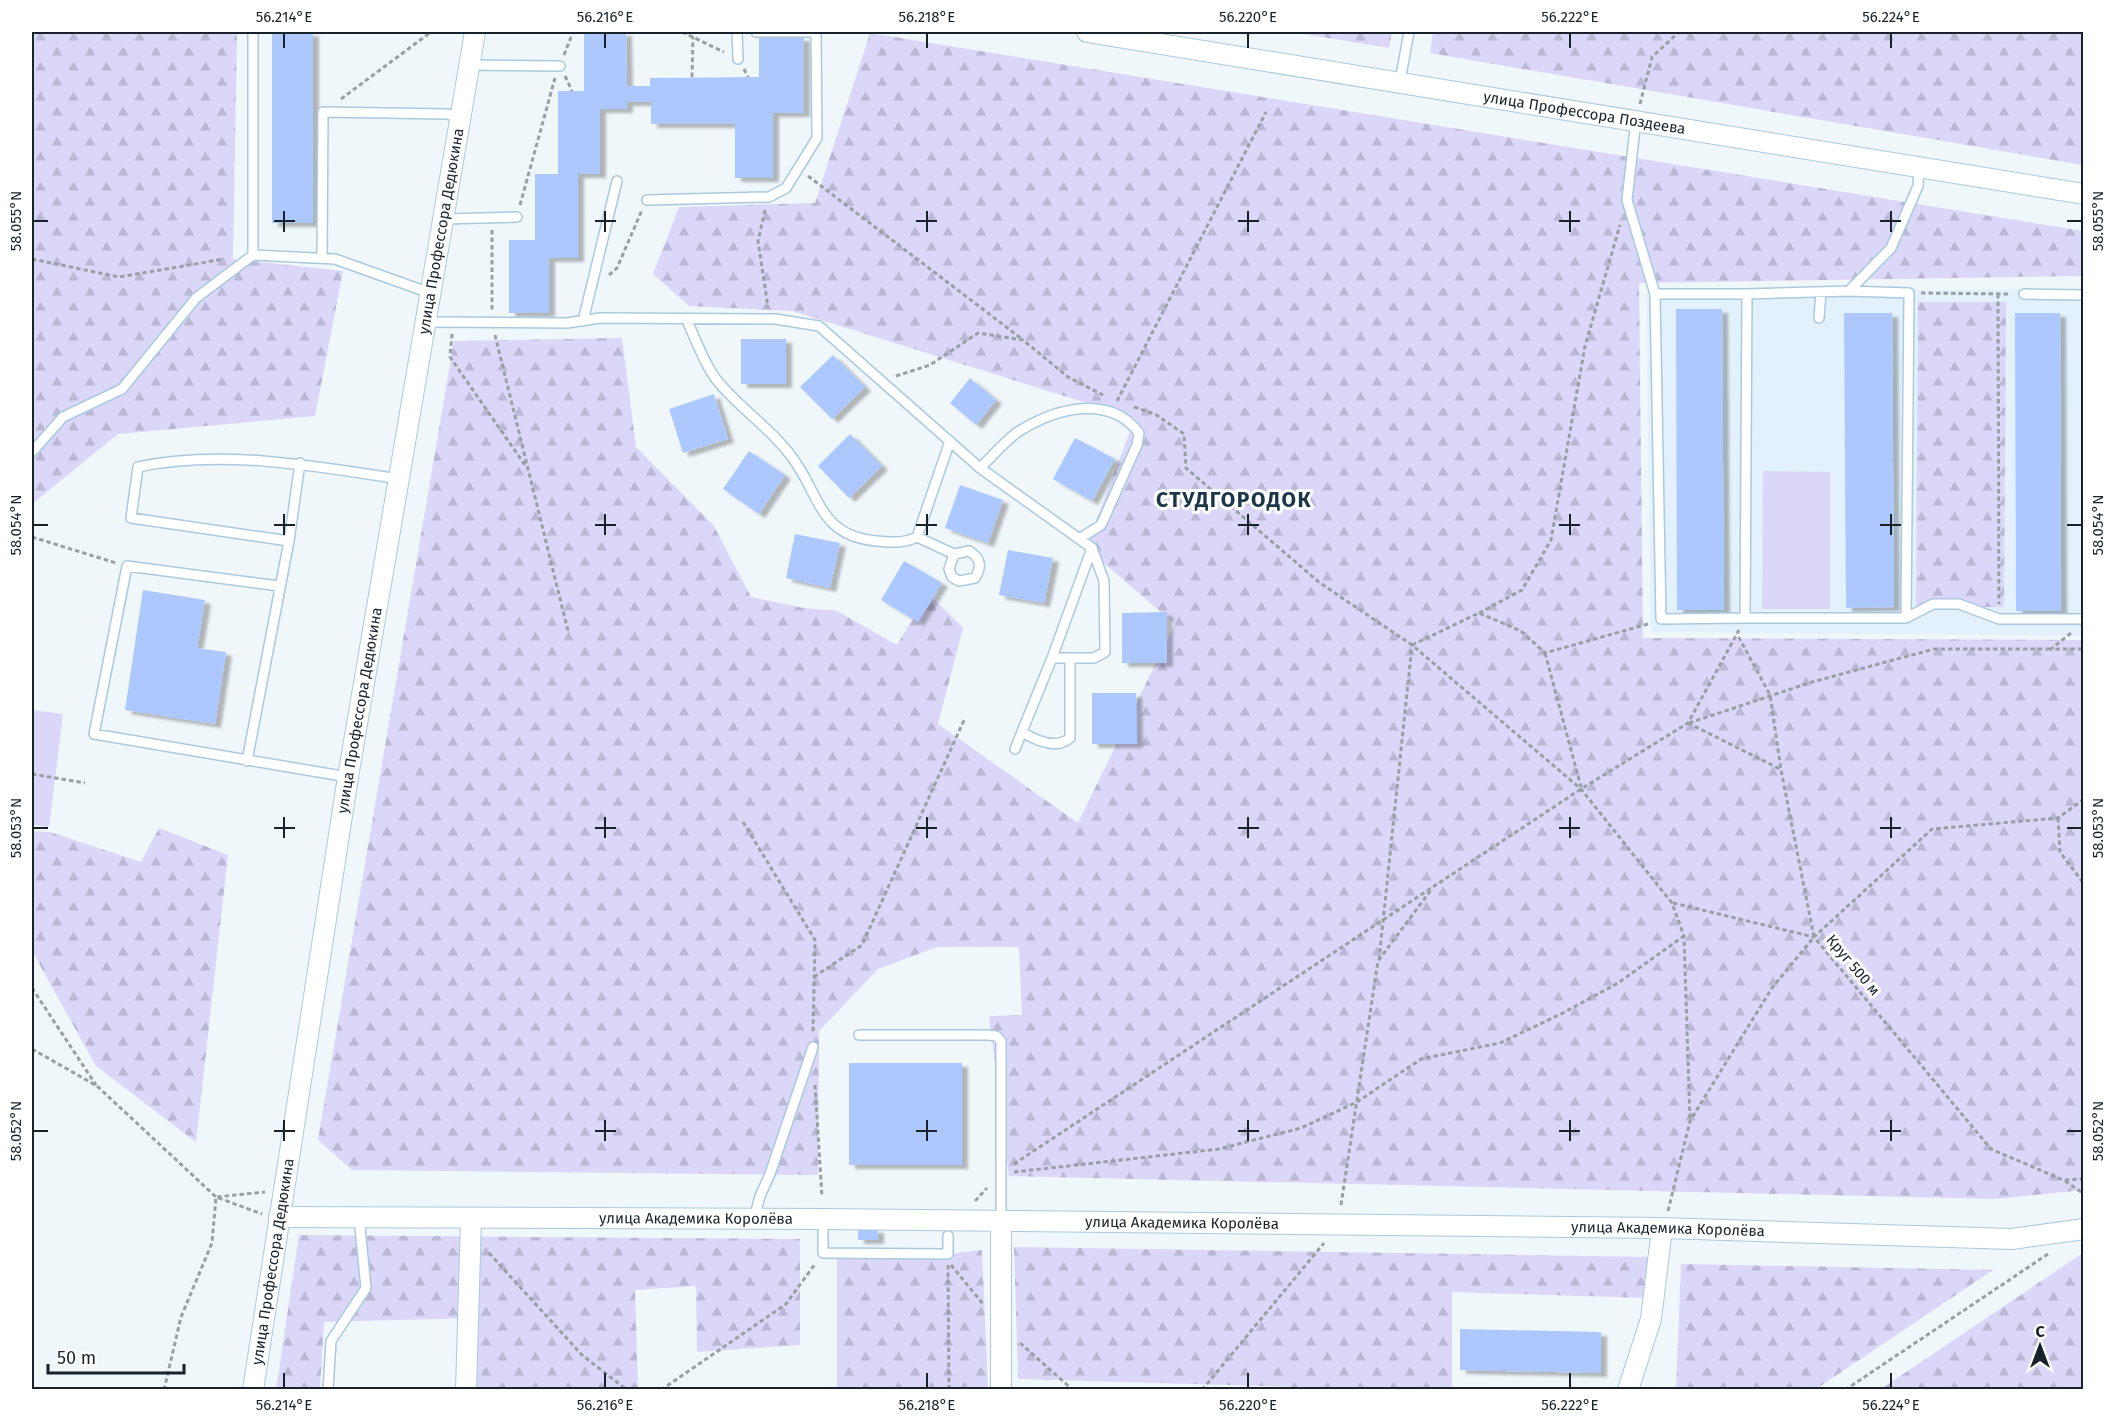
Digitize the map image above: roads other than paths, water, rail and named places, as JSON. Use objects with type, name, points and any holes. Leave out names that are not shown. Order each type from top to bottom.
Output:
[{"type":"street","name":"улица Профессора Дедюкина","points":[[253,1389],[273,1216],[475,32]]},
{"type":"street","name":"улица Профессора Поздеева","points":[[1087,32],[1636,119],[2084,194]]},
{"type":"street","name":"улица Академика Королёва","points":[[273,1216],[359,1217],[471,1226],[754,1219],[1335,1226],[1665,1222],[2012,1239],[2084,1229]]},
{"type":"street","points":[[1001,1221],[1001,1389]]},
{"type":"street","points":[[1628,1389],[1651,1319],[1665,1222]]},
{"type":"street","points":[[466,1389],[471,1226]]},
{"type":"lane","points":[[253,32],[253,255]]},
{"type":"lane","points":[[737,32],[738,59]]},
{"type":"lane","points":[[646,200],[768,197],[786,188],[800,170],[817,138],[816,32],[756,32]]},
{"type":"lane","points":[[1400,81],[1409,32]]},
{"type":"lane","points":[[469,65],[560,66]]},
{"type":"lane","points":[[322,258],[323,112],[448,114],[459,118]]},
{"type":"lane","points":[[1636,119],[1627,200],[1656,294],[1661,619],[1906,618],[1933,604],[1959,604],[1999,619],[2084,619]]},
{"type":"lane","points":[[1849,291],[1891,248],[1918,186],[1919,166]]},
{"type":"lane","points":[[583,321],[617,181]]},
{"type":"lane","points":[[444,219],[517,217]]},
{"type":"lane","points":[[32,452],[63,417],[122,389],[196,298],[253,255],[335,259],[430,293]]},
{"type":"lane","points":[[1656,294],[1849,291],[1909,293],[1906,618]]},
{"type":"lane","points":[[1819,318],[1821,292]]},
{"type":"lane","points":[[1745,618],[1747,294]]},
{"type":"lane","points":[[2024,294],[2084,295]]},
{"type":"lane","points":[[686,319],[718,382],[793,459],[819,507],[831,523],[846,534],[866,540],[906,543],[917,537],[950,441]]},
{"type":"lane","points":[[425,322],[770,319],[819,326],[980,468],[1092,548],[1104,581],[1105,652],[1094,658],[1052,658]]},
{"type":"lane","points":[[980,468],[1020,430],[1061,411],[1102,409],[1122,416],[1139,433],[1137,445],[1101,525],[1079,539]]},
{"type":"lane","points":[[289,541],[131,518],[138,467],[169,460],[300,463],[399,479]]},
{"type":"lane","points":[[247,761],[289,541],[300,463]]},
{"type":"lane","points":[[917,537],[954,554]]},
{"type":"lane","points":[[1015,749],[1052,658],[1092,548]]},
{"type":"lane","points":[[279,586],[127,566],[94,734],[348,777]]},
{"type":"lane","points":[[1022,732],[1040,743],[1061,742],[1070,738],[1070,658]]},
{"type":"lane","points":[[859,1035],[996,1036],[1001,1041],[1001,1221]]},
{"type":"lane","points":[[754,1219],[813,1047]]},
{"type":"lane","points":[[328,1389],[331,1341],[366,1288],[359,1217]]},
{"type":"lane","points":[[823,1219],[823,1252],[948,1254],[948,1236]]},
{"type":"district","name":"СТУДГОРОДОК","points":[[1234,500]]}]
